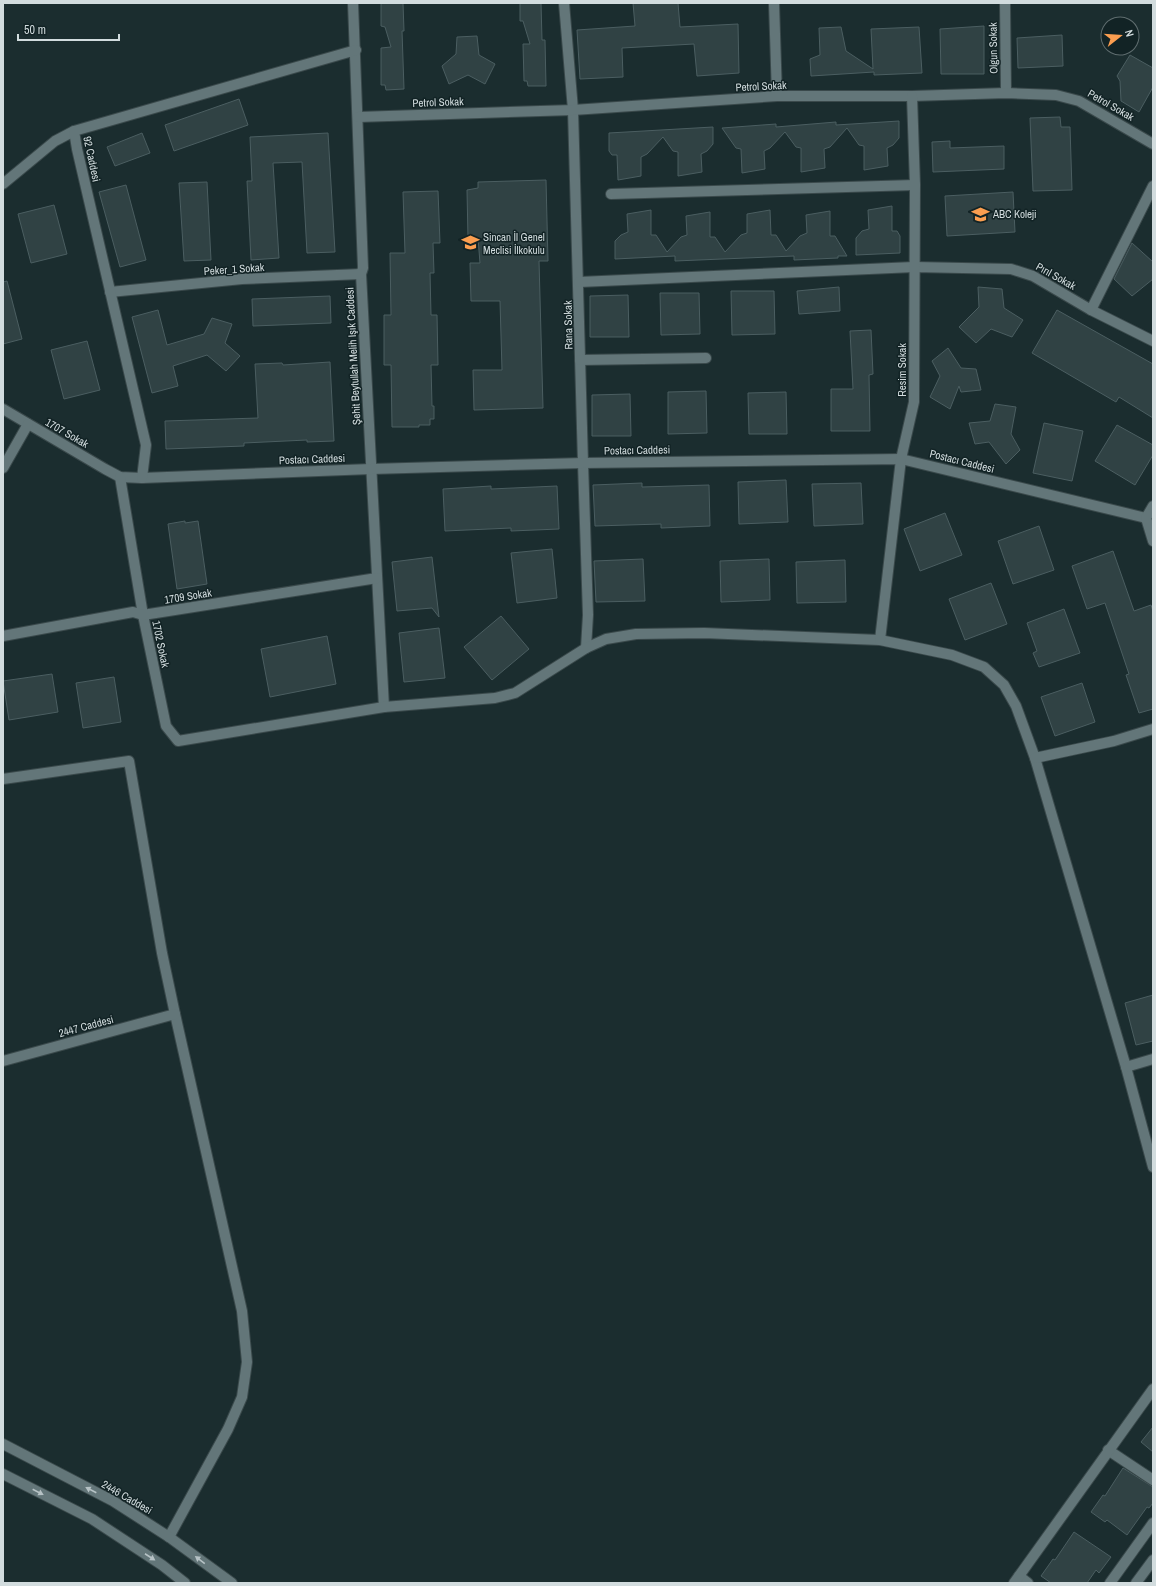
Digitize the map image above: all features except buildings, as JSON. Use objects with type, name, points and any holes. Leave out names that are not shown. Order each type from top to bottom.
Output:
[{"type":"street","name":"Şehit Beytullah Melih Işık Caddesi","points":[[353,3],[356,50],[363,268],[361,274],[384,707]]},
{"type":"street","name":"Rana Sokak","points":[[564,3],[574,110],[588,615],[586,648]]},
{"type":"street","points":[[774,3],[777,96]]},
{"type":"street","name":"Olgun Sokak","points":[[1005,3],[1006,93]]},
{"type":"street","name":"92 Caddesi","points":[[142,478],[146,445],[74,131],[356,50]]},
{"type":"street","name":"Petrol Sokak","points":[[358,117],[574,110],[777,96],[912,96],[1006,93],[1056,95],[1079,101],[1153,144]]},
{"type":"street","name":"Resim Sokak","points":[[880,640],[902,459],[914,402],[915,185],[912,96]]},
{"type":"street","points":[[3,184],[55,141],[74,131]]},
{"type":"street","points":[[611,194],[915,185]]},
{"type":"street","points":[[1090,310],[1153,186]]},
{"type":"street","name":"Pırıl Sokak","points":[[579,282],[914,267],[1011,269],[1033,276],[1090,310],[1153,341]]},
{"type":"street","name":"Peker_1 Sokak","points":[[110,292],[242,279],[361,274]]},
{"type":"street","points":[[580,360],[706,358]]},
{"type":"street","name":"1707 Sokak","points":[[3,409],[120,477]]},
{"type":"street","points":[[3,468],[28,424]]},
{"type":"street","name":"Postacı Caddesi","points":[[120,477],[142,478],[371,469],[583,463],[902,459],[1146,518]]},
{"type":"street","name":"1702 Sokak","points":[[120,477],[143,615],[166,726],[178,741],[384,707]]},
{"type":"street","points":[[1153,506],[1146,518],[1153,541]]},
{"type":"street","name":"1709 Sokak","points":[[3,636],[132,612],[143,615],[377,578]]},
{"type":"street","points":[[384,707],[496,698],[515,693],[586,648],[606,639],[644,634],[704,633],[880,640],[952,655],[984,667],[1004,685],[1016,706],[1035,758],[1126,1067],[1153,1166]]},
{"type":"street","points":[[1035,758],[1114,741],[1153,729]]},
{"type":"street","points":[[3,779],[129,761],[162,952],[242,1311],[247,1362],[242,1397],[228,1429],[169,1537]]},
{"type":"street","name":"2447 Caddesi","points":[[3,1061],[175,1014]]},
{"type":"street","points":[[1126,1067],[1153,1059]]},
{"type":"street","points":[[1028,1583],[1016,1580],[1153,1389]]},
{"type":"street","name":"2446 Caddesi","points":[[3,1444],[113,1501],[169,1537],[232,1583]]},
{"type":"street","points":[[1108,1450],[1153,1480]]},
{"type":"street","points":[[3,1474],[92,1519],[162,1564],[185,1583]]},
{"type":"street","points":[[1110,1583],[1153,1523]]},
{"type":"street","points":[[1136,1583],[1153,1560]]},
{"type":"place","name":"ABC Koleji","points":[[980,214]]},
{"type":"place","name":"Sincan İl Genel Meclisi İlkokulu","points":[[470,243]]}]
